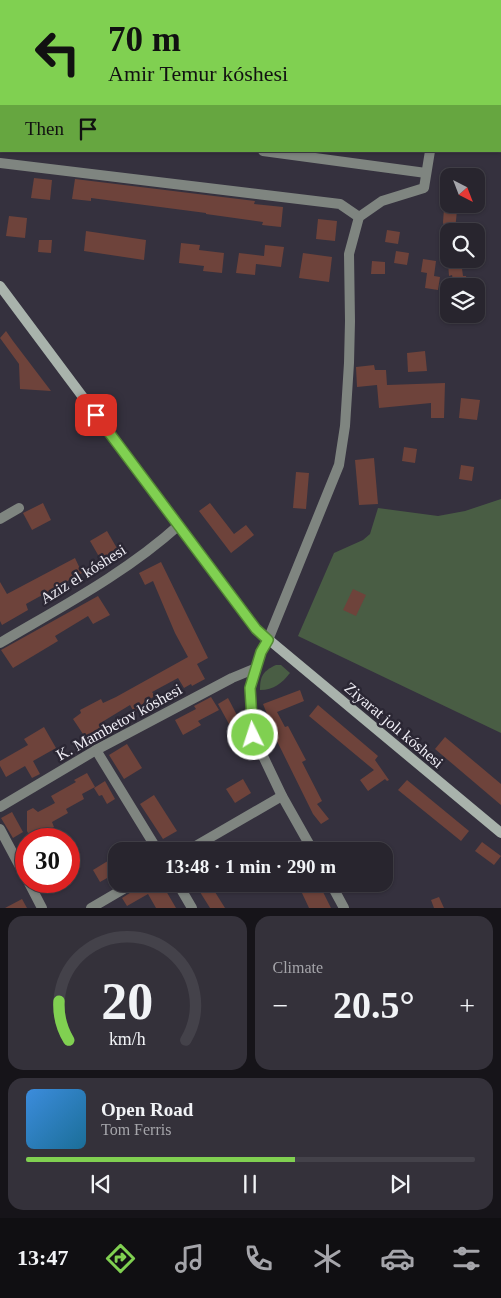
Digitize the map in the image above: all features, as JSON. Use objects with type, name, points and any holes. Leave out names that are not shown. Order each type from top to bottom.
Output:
[{"type":"street","points":[[270,152],[426,173]]},
{"type":"street","points":[[308,842],[282,796],[253,735],[250,688],[261,652],[268,640],[339,465],[345,426],[349,363],[349,254],[358,217],[382,200],[424,188],[430,152]]},
{"type":"street","points":[[0,163],[340,204],[358,217]]},
{"type":"street","name":"Ziyarat jolı kóshesi","points":[[0,286],[256,629],[501,834]]},
{"type":"street","points":[[0,519],[19,508]]},
{"type":"street","name":"Aziz el kóshesi","points":[[0,643],[103,581],[143,554],[179,525]]},
{"type":"street","name":"K. Mambetov kóshesi","points":[[0,807],[96,750],[232,678],[256,668]]},
{"type":"street","points":[[96,750],[152,842]]},
{"type":"street","points":[[203,842],[282,796]]},
{"type":"street","points":[[0,829],[15,857]]},
{"type":"street","points":[[91,908],[118,892]]},
{"type":"street","points":[[183,892],[192,908]]},
{"type":"street","points":[[335,892],[344,908]]},
{"type":"street","points":[[34,893],[42,908]]},
{"type":"green space","points":[[501,499],[501,733],[298,636],[334,553],[363,540],[370,534],[378,508],[438,516],[465,511]]},
{"type":"green space","points":[[276,665],[281,665],[290,673],[277,685],[269,689],[260,690],[263,674]]},
{"type":"building","points":[[34,178],[52,180],[50,200],[31,198]]},
{"type":"building","points":[[75,179],[255,201],[254,204],[283,207],[281,227],[262,225],[263,222],[206,213],[91,198],[91,201],[72,199]]},
{"type":"building","points":[[444,213],[457,213],[456,223],[443,222]]},
{"type":"building","points":[[9,216],[27,218],[25,238],[6,236]]},
{"type":"building","points":[[318,219],[337,221],[335,241],[316,239]]},
{"type":"building","points":[[387,230],[400,232],[398,244],[385,242]]},
{"type":"building","points":[[86,231],[146,240],[144,260],[84,251]]},
{"type":"building","points":[[39,240],[52,240],[51,253],[38,252]]},
{"type":"building","points":[[181,243],[200,245],[199,250],[224,253],[222,273],[203,271],[204,266],[179,263]]},
{"type":"building","points":[[265,245],[284,247],[281,267],[256,264],[255,275],[236,273],[239,253],[264,256]]},
{"type":"building","points":[[396,251],[409,253],[407,265],[394,263]]},
{"type":"building","points":[[303,253],[332,257],[329,282],[299,278]]},
{"type":"building","points":[[423,259],[436,261],[434,276],[440,277],[438,290],[425,288],[427,273],[421,272]]},
{"type":"building","points":[[372,261],[385,262],[385,274],[371,274]]},
{"type":"building","points":[[448,268],[462,268],[463,276],[466,276],[466,278],[453,278],[452,275],[449,276]]},
{"type":"building","points":[[6,331],[51,391],[20,389],[19,364],[0,338]]},
{"type":"building","points":[[425,351],[427,371],[408,372],[407,353]]},
{"type":"building","points":[[374,365],[375,370],[386,370],[387,385],[445,383],[444,418],[431,418],[431,403],[379,408],[377,385],[357,387],[356,367]]},
{"type":"building","points":[[461,398],[480,400],[477,420],[459,418]]},
{"type":"building","points":[[404,447],[417,449],[415,463],[402,461]]},
{"type":"building","points":[[374,458],[378,504],[359,505],[355,460]]},
{"type":"building","points":[[461,465],[474,467],[472,481],[459,479]]},
{"type":"building","points":[[296,472],[309,473],[306,509],[293,508]]},
{"type":"building","points":[[43,503],[51,520],[32,530],[23,513]]},
{"type":"building","points":[[210,503],[234,534],[246,525],[254,535],[231,553],[199,511]]},
{"type":"building","points":[[107,531],[118,550],[101,560],[90,541]]},
{"type":"building","points":[[75,558],[82,573],[26,604],[28,610],[2,625],[0,621],[0,582],[7,594]]},
{"type":"building","points":[[161,562],[208,658],[197,664],[205,679],[184,688],[178,678],[152,692],[155,696],[143,703],[144,706],[134,712],[130,705],[102,722],[104,725],[85,737],[73,719],[81,713],[80,710],[101,699],[103,703],[116,697],[188,657],[175,633],[153,581],[145,585],[139,573]]},
{"type":"building","points":[[353,589],[366,595],[356,616],[343,610]]},
{"type":"building","points":[[98,596],[110,615],[93,624],[88,616],[55,636],[58,641],[13,668],[1,650]]},
{"type":"building","points":[[300,690],[304,701],[277,712],[285,727],[288,726],[306,760],[302,762],[322,801],[317,804],[329,819],[321,824],[313,814],[269,725],[271,724],[263,704]]},
{"type":"building","points":[[211,697],[219,710],[198,721],[201,725],[183,735],[175,720],[196,709],[194,706]]},
{"type":"building","points":[[228,698],[239,719],[229,724],[218,704]]},
{"type":"building","points":[[318,705],[378,756],[375,760],[389,780],[385,779],[368,791],[360,780],[374,770],[309,716]]},
{"type":"building","points":[[44,727],[56,748],[33,761],[40,774],[32,778],[25,766],[6,777],[0,766],[0,761],[28,745],[24,739]]},
{"type":"building","points":[[445,737],[501,784],[501,805],[435,749]]},
{"type":"building","points":[[127,744],[142,768],[124,779],[109,755]]},
{"type":"building","points":[[87,773],[95,787],[82,794],[84,799],[66,809],[68,813],[52,822],[54,827],[27,828],[27,811],[33,808],[38,812],[55,803],[51,796],[76,782],[74,780]]},
{"type":"building","points":[[243,779],[251,793],[235,803],[226,789]]},
{"type":"building","points":[[407,780],[469,831],[461,841],[398,790]]},
{"type":"building","points":[[105,781],[115,799],[107,804],[102,795],[99,796],[94,788]]},
{"type":"building","points":[[154,795],[177,831],[163,839],[140,804]]},
{"type":"building","points":[[12,812],[21,828],[15,828],[15,837],[13,838],[1,818]]},
{"type":"building","points":[[482,842],[501,856],[494,865],[475,851]]},
{"type":"building","points":[[108,861],[108,878],[100,882],[93,870]]},
{"type":"building","points":[[131,892],[167,892],[176,908],[156,908],[148,894],[127,906],[122,898]]},
{"type":"building","points":[[200,892],[215,892],[225,908],[210,908]]},
{"type":"building","points":[[323,892],[331,908],[309,908],[302,893]]},
{"type":"building","points":[[439,897],[444,908],[434,908],[431,900]]},
{"type":"building","points":[[22,899],[27,908],[5,908]]},
{"type":"route","points":[[96,415],[256,629],[268,640],[261,652],[250,688],[253,735]]}]
